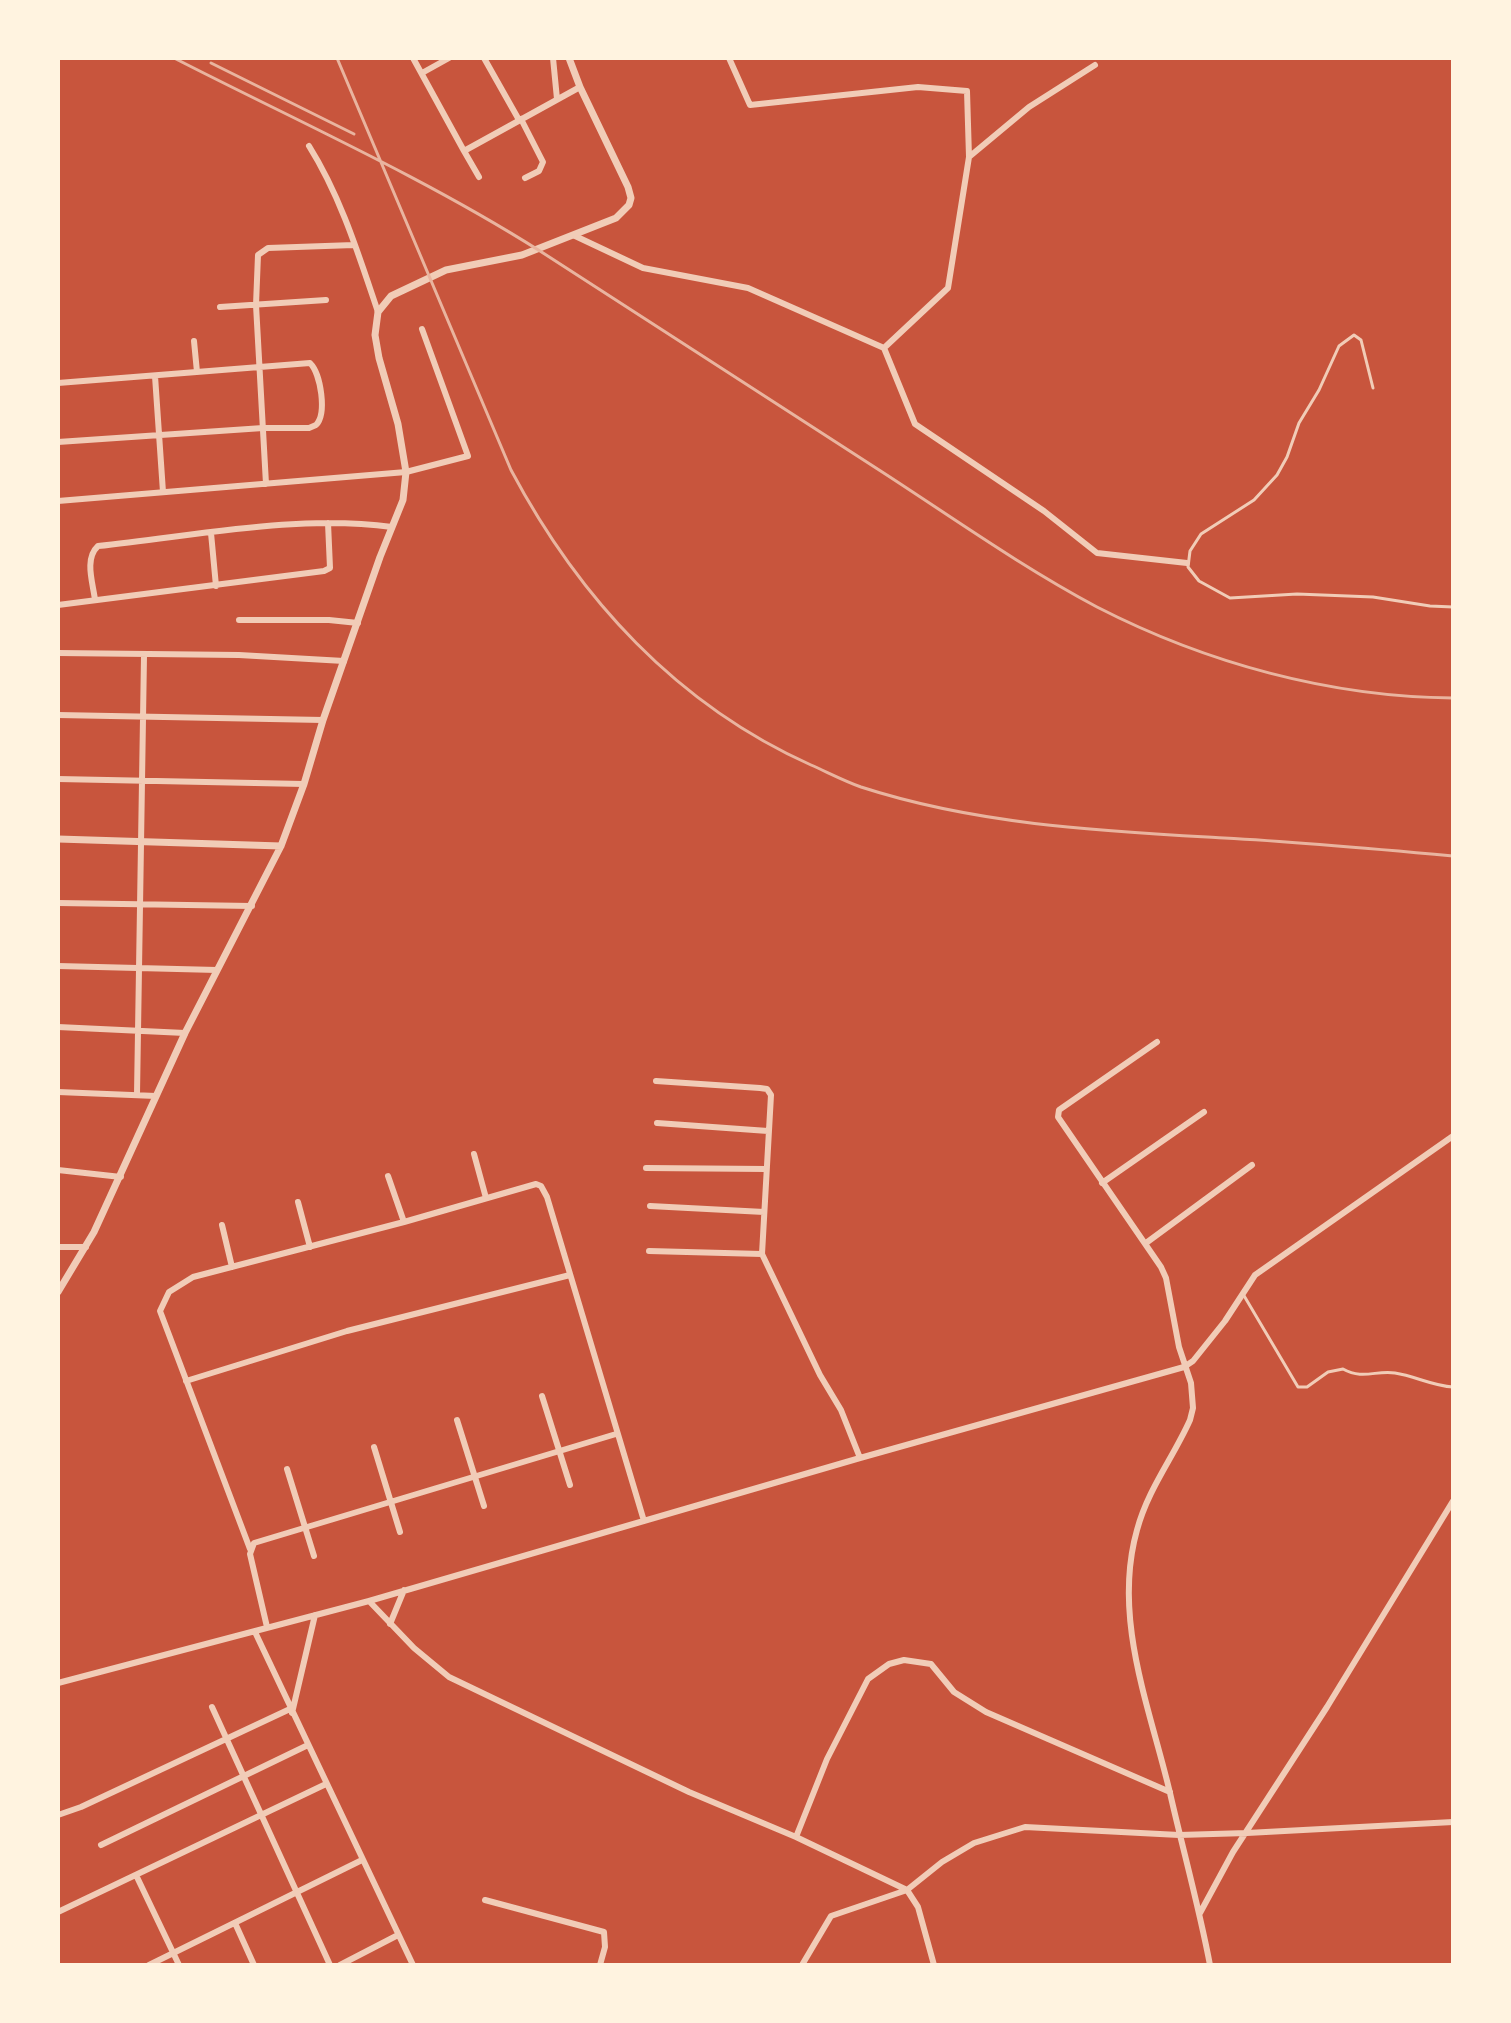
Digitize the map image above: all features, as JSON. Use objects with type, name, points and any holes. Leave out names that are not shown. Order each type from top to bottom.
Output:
[{"type":"street","points":[[413,58],[479,177]]},
{"type":"street","points":[[422,73],[449,58]]},
{"type":"street","points":[[484,58],[543,162],[539,171],[525,178]]},
{"type":"street","points":[[553,58],[557,99]]},
{"type":"street","points":[[729,58],[750,105],[918,87],[967,91],[969,157],[948,288],[884,348]]},
{"type":"street","points":[[378,312],[391,296],[446,270],[507,260],[616,218],[624,212],[631,198],[580,87],[571,59]]},
{"type":"street","points":[[969,157],[1029,107],[1095,65]]},
{"type":"street","points":[[464,151],[580,87]]},
{"type":"street","points":[[58,1292],[86,1247],[121,1177],[185,1033],[281,846],[403,500],[406,472],[398,424],[379,358],[375,335],[378,312],[323,167],[309,146]]},
{"type":"street","points":[[573,235],[643,268],[748,288],[884,348],[915,424],[1044,511],[1097,553],[1187,563]]},
{"type":"street","points":[[266,484],[256,305],[258,255],[264,250],[354,245]]},
{"type":"street","points":[[220,307],[326,300]]},
{"type":"street","points":[[58,501],[406,472],[468,456],[422,329]]},
{"type":"street","points":[[194,341],[197,372]]},
{"type":"street","points":[[58,383],[310,363],[317,371],[322,416],[316,425],[309,428],[263,428],[58,442]]},
{"type":"street","points":[[155,376],[163,492]]},
{"type":"street","points":[[95,600],[90,558],[98,546],[328,523],[392,527]]},
{"type":"street","points":[[58,605],[324,571],[330,568],[328,523]]},
{"type":"street","points":[[211,533],[216,586]]},
{"type":"street","points":[[239,620],[358,623]]},
{"type":"street","points":[[58,653],[239,655],[344,661]]},
{"type":"street","points":[[137,1094],[144,656]]},
{"type":"street","points":[[58,715],[323,720]]},
{"type":"street","points":[[58,779],[304,784]]},
{"type":"street","points":[[58,839],[281,846]]},
{"type":"street","points":[[58,903],[252,906]]},
{"type":"street","points":[[58,966],[217,970]]},
{"type":"street","points":[[58,1027],[185,1033]]},
{"type":"street","points":[[1157,1042],[1059,1110],[1060,1124],[1146,1243],[1166,1278],[1184,1367],[1191,1383],[1193,1408],[1185,1431],[1151,1489],[1136,1530],[1129,1591],[1135,1654],[1200,1913],[1210,1965]]},
{"type":"street","points":[[656,1081],[767,1089],[771,1095],[762,1254],[820,1375],[841,1410],[860,1458]]},
{"type":"street","points":[[58,1092],[156,1096]]},
{"type":"street","points":[[1102,1183],[1204,1112]]},
{"type":"street","points":[[657,1123],[768,1131]]},
{"type":"street","points":[[58,1683],[369,1601],[1184,1367],[1193,1361],[1225,1321],[1255,1275],[1453,1136]]},
{"type":"street","points":[[474,1154],[486,1198]]},
{"type":"street","points":[[1146,1243],[1252,1165]]},
{"type":"street","points":[[646,1168],[766,1169]]},
{"type":"street","points":[[58,1170],[121,1177]]},
{"type":"street","points":[[388,1176],[404,1222]]},
{"type":"street","points":[[267,1627],[250,1549],[160,1311],[169,1292],[193,1277],[536,1184],[541,1186],[644,1521]]},
{"type":"street","points":[[298,1202],[310,1247]]},
{"type":"street","points":[[650,1206],[764,1212]]},
{"type":"street","points":[[222,1225],[232,1267]]},
{"type":"street","points":[[58,1247],[86,1247]]},
{"type":"street","points":[[649,1251],[762,1254]]},
{"type":"street","points":[[186,1381],[347,1331],[570,1275]]},
{"type":"street","points":[[542,1396],[570,1485]]},
{"type":"street","points":[[457,1420],[484,1506]]},
{"type":"street","points":[[250,1549],[254,1543],[616,1434]]},
{"type":"street","points":[[374,1447],[400,1532]]},
{"type":"street","points":[[287,1469],[314,1556]]},
{"type":"street","points":[[1200,1913],[1233,1852],[1453,1501]]},
{"type":"street","points":[[390,1624],[404,1590]]},
{"type":"street","points":[[369,1601],[426,1660],[449,1677],[689,1792],[796,1837],[907,1890],[918,1907],[934,1965]]},
{"type":"street","points":[[291,1711],[315,1615]]},
{"type":"street","points":[[255,1632],[413,1965]]},
{"type":"street","points":[[796,1837],[827,1759],[868,1679],[889,1664],[904,1660],[931,1664],[954,1692],[986,1712],[1170,1792]]},
{"type":"street","points":[[212,1707],[330,1965]]},
{"type":"street","points":[[58,1815],[291,1711]]},
{"type":"street","points":[[101,1845],[308,1745]]},
{"type":"street","points":[[58,1912],[326,1784]]},
{"type":"street","points":[[802,1965],[831,1916],[907,1890],[942,1862],[974,1843],[1025,1827],[1179,1835],[1453,1822]]},
{"type":"street","points":[[149,1965],[362,1860]]},
{"type":"street","points":[[136,1875],[179,1965]]},
{"type":"street","points":[[485,1900],[604,1932],[605,1947],[600,1965]]},
{"type":"street","points":[[235,1923],[254,1965]]},
{"type":"street","points":[[340,1965],[398,1935]]},
{"type":"lane","points":[[1373,388],[1361,340],[1354,335],[1339,346],[1319,390],[1299,423],[1277,475],[1254,500],[1201,534],[1190,551],[1187,563],[1199,581],[1230,598],[1297,594],[1358,596],[1453,607]]},
{"type":"lane","points":[[1242,1292],[1298,1387],[1307,1387],[1328,1372],[1343,1369],[1350,1373],[1371,1375],[1391,1372],[1453,1387]]},
{"type":"railway","points":[[174,58],[405,174],[496,224],[1012,557],[1097,607],[1181,645],[1270,673],[1361,691],[1453,698]]},
{"type":"railway","points":[[337,58],[511,470],[538,517],[600,604],[636,643],[717,712],[762,740],[848,782],[950,810],[1086,829],[1453,856]]},
{"type":"railway","points":[[211,63],[354,134]]}]
